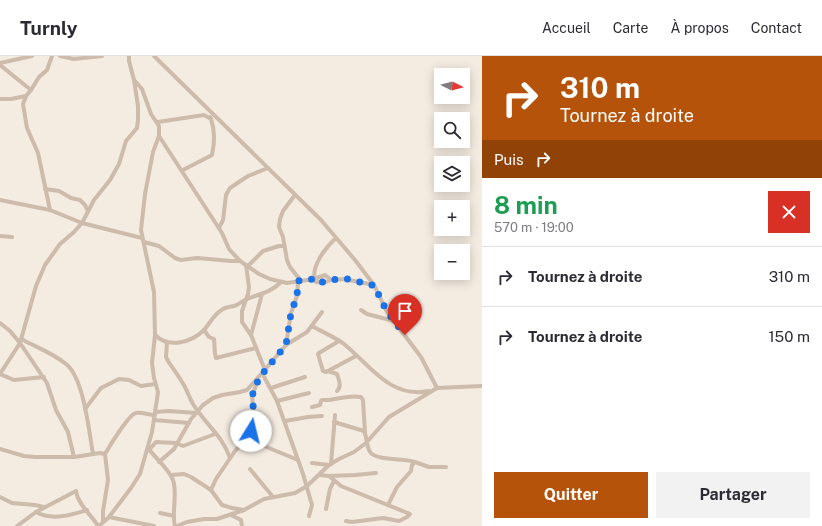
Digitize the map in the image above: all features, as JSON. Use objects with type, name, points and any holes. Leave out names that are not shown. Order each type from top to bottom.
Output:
[{"type":"street","points":[[0,64],[32,56]]},
{"type":"street","points":[[50,210],[38,153],[27,128],[23,108],[26,96],[39,77],[47,70],[52,56]]},
{"type":"street","points":[[60,56],[74,59],[102,56]]},
{"type":"street","points":[[44,378],[14,380],[0,374],[20,341],[36,286],[45,265],[60,244],[82,223],[100,191],[110,180],[119,164],[122,148],[126,141],[137,128],[138,113],[129,56]]},
{"type":"street","points":[[154,56],[321,220],[355,260],[374,285],[386,310],[421,357],[435,389]]},
{"type":"street","points":[[0,64],[31,90]]},
{"type":"street","points":[[17,526],[44,507],[76,491],[79,502],[87,510],[98,526],[109,517],[136,481],[148,449],[158,392],[155,384],[152,363],[155,335],[154,292],[149,272],[148,257],[141,230],[144,201],[153,152],[159,136],[159,126],[158,122],[151,114],[142,89],[134,80]]},
{"type":"street","points":[[0,99],[11,99],[26,96]]},
{"type":"street","points":[[183,170],[212,155],[214,130],[210,112]]},
{"type":"street","points":[[158,122],[204,115],[211,119]]},
{"type":"street","points":[[159,136],[173,158],[183,170],[219,228],[229,249],[240,260],[259,274],[280,283],[314,279],[325,275],[331,280]]},
{"type":"street","points":[[219,228],[223,220],[226,195],[230,188],[248,176],[268,168]]},
{"type":"street","points":[[45,189],[59,191],[71,198],[80,200],[88,211]]},
{"type":"street","points":[[286,345],[291,313],[300,281],[287,260],[279,223],[283,211],[295,195]]},
{"type":"street","points":[[0,200],[50,210],[82,223],[143,240],[160,246],[169,254],[181,260],[197,258],[231,261],[240,260]]},
{"type":"street","points":[[0,237],[12,237]]},
{"type":"street","points":[[314,279],[317,263],[326,248],[336,238]]},
{"type":"street","points":[[247,265],[263,251],[284,246]]},
{"type":"street","points":[[247,265],[249,287],[242,311],[242,322],[251,336],[285,421],[312,505],[309,516]]},
{"type":"street","points":[[314,279],[316,282],[323,283],[344,278],[374,285]]},
{"type":"street","points":[[155,335],[159,340],[167,343],[178,343],[190,339],[197,336],[204,330],[220,310],[273,290],[280,283]]},
{"type":"street","points":[[251,336],[262,294]]},
{"type":"street","points":[[361,310],[368,314],[394,321]]},
{"type":"street","points":[[159,462],[174,449],[176,443],[189,423],[208,401],[213,398],[247,390],[259,378],[277,354],[286,345],[299,338],[312,326],[322,312]]},
{"type":"street","points":[[0,323],[20,341],[30,359],[47,383],[56,410],[68,432],[74,457]]},
{"type":"street","points":[[312,326],[340,341],[378,376],[403,390],[411,392],[482,386]]},
{"type":"street","points":[[204,330],[209,337],[214,339],[214,354],[216,358],[256,348]]},
{"type":"street","points":[[20,341],[50,354],[66,364],[75,375],[85,409],[93,454]]},
{"type":"street","points":[[336,391],[340,386],[337,374],[324,371],[318,354],[319,352],[340,341]]},
{"type":"street","points":[[167,343],[166,350],[168,361],[185,386],[197,412],[221,439],[227,448],[230,458]]},
{"type":"street","points":[[328,371],[356,356]]},
{"type":"street","points":[[271,388],[305,376]]},
{"type":"street","points":[[211,490],[216,478],[230,458],[238,447],[247,439],[253,420],[254,408],[252,396],[259,378]]},
{"type":"street","points":[[85,409],[101,388],[119,379],[129,380],[141,386],[155,384]]},
{"type":"street","points":[[148,449],[171,475],[175,487],[174,522],[176,526],[187,522],[204,519],[217,519],[244,510],[264,499],[295,493],[307,486],[330,465],[354,452],[366,443],[389,417],[435,389]]},
{"type":"street","points":[[278,401],[309,393]]},
{"type":"street","points":[[312,407],[320,405],[322,400],[360,396],[363,400],[366,443],[370,453],[395,460],[412,460],[429,467],[446,467]]},
{"type":"street","points":[[155,416],[169,411],[197,412]]},
{"type":"street","points":[[104,522],[103,511],[108,480],[105,454],[126,423],[134,414],[138,413],[189,423]]},
{"type":"street","points":[[285,421],[308,416],[322,416]]},
{"type":"street","points":[[330,465],[335,416]]},
{"type":"street","points":[[334,422],[361,429],[365,433]]},
{"type":"street","points":[[148,449],[156,442],[176,443],[183,446],[215,434]]},
{"type":"street","points":[[247,439],[298,460]]},
{"type":"street","points":[[0,449],[24,456],[74,457],[100,453],[105,454]]},
{"type":"street","points":[[388,505],[397,487],[411,471],[412,464],[415,462]]},
{"type":"street","points":[[312,463],[330,465]]},
{"type":"street","points":[[250,469],[273,497]]},
{"type":"street","points":[[320,475],[354,476],[376,473]]},
{"type":"street","points":[[171,475],[184,474],[211,490],[222,505],[244,510]]},
{"type":"street","points":[[329,476],[341,486],[410,514],[399,521],[383,518],[352,522],[346,521]]},
{"type":"street","points":[[326,509],[330,489],[334,481]]},
{"type":"street","points":[[0,497],[12,502],[35,504],[44,507]]},
{"type":"street","points":[[36,512],[54,517],[67,516],[87,510]]},
{"type":"street","points":[[160,513],[174,516]]},
{"type":"street","points":[[231,515],[241,520],[242,526]]},
{"type":"street","points":[[109,517],[154,526]]},
{"type":"route","points":[[251,431],[254,414],[252,396],[259,378],[277,354],[286,345],[287,329],[297,296],[298,281],[314,279],[316,282],[323,283],[344,278],[374,285],[386,310],[405,335]]}]
